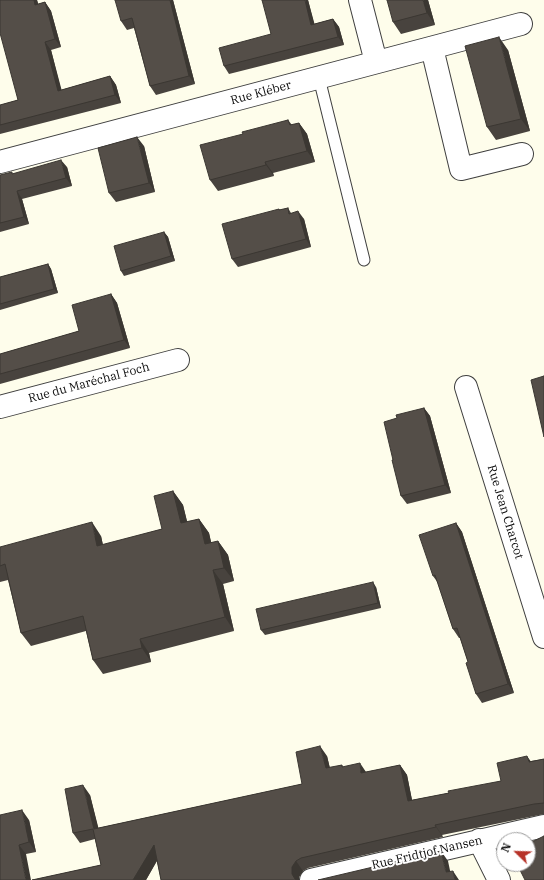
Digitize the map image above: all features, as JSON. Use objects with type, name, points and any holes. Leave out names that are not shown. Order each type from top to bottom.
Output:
[{"type":"street","points":[[360,0],[376,62]]},
{"type":"street","name":"Rue Kléber","points":[[0,162],[522,24]]},
{"type":"street","points":[[432,48],[461,169],[522,154]]},
{"type":"street","name":"Rue du Maréchal Foch","points":[[0,407],[178,360]]},
{"type":"street","name":"Rue Jean Charcot","points":[[466,387],[544,637]]},
{"type":"street","name":"Rue Fridtjof Nansen","points":[[311,880],[544,826]]},
{"type":"street","points":[[479,840],[499,880]]},
{"type":"lane","points":[[319,78],[364,260]]},
{"type":"building","points":[[0,0],[34,0],[35,5],[45,2],[55,39],[45,42],[58,91],[110,76],[115,95],[0,125],[0,105],[18,100],[0,33]]},
{"type":"building","points":[[115,0],[170,0],[189,76],[150,86],[132,18],[121,21]]},
{"type":"building","points":[[262,0],[305,0],[311,25],[333,19],[338,37],[224,66],[219,48],[271,34]]},
{"type":"building","points":[[387,0],[423,0],[427,13],[393,22]]},
{"type":"building","points":[[499,37],[521,119],[487,127],[465,46]]},
{"type":"building","points":[[288,120],[290,125],[299,123],[307,151],[265,162],[266,165],[210,180],[200,145]]},
{"type":"building","points":[[137,137],[149,183],[109,193],[98,148]]},
{"type":"building","points":[[61,160],[66,178],[17,191],[24,217],[0,223],[0,175],[12,172],[12,174]]},
{"type":"building","points":[[288,208],[289,214],[298,211],[306,239],[232,259],[222,224]]},
{"type":"building","points":[[164,232],[171,256],[121,271],[114,246]]},
{"type":"building","points":[[48,264],[54,289],[0,304],[0,277]]},
{"type":"building","points":[[111,294],[124,340],[0,374],[0,354],[79,331],[72,305]]},
{"type":"building","points":[[544,376],[544,437],[531,380]]},
{"type":"building","points":[[424,408],[445,485],[401,496],[384,422],[397,418],[396,415]]},
{"type":"building","points":[[173,491],[181,523],[199,519],[205,544],[218,541],[224,568],[213,570],[225,617],[140,639],[142,648],[93,660],[83,616],[21,633],[5,564],[0,566],[0,547],[92,522],[97,546],[162,529],[154,496]]},
{"type":"building","points":[[456,523],[508,684],[476,694],[457,628],[453,629],[435,575],[433,576],[419,535]]},
{"type":"building","points":[[373,582],[378,603],[261,630],[256,609]]},
{"type":"building","points":[[320,746],[326,768],[342,765],[342,767],[360,763],[361,773],[400,765],[408,801],[449,793],[448,791],[501,781],[497,763],[527,756],[529,762],[544,759],[544,803],[435,825],[436,827],[301,858],[296,861],[292,867],[292,874],[297,880],[161,880],[154,845],[133,880],[32,880],[101,865],[93,829],[73,833],[65,789],[83,785],[94,829],[302,784],[296,752]]},
{"type":"building","points":[[22,810],[29,842],[19,845],[26,880],[0,880],[0,815]]},
{"type":"building","points":[[544,836],[544,880],[525,880],[521,872],[536,872],[536,840]]},
{"type":"building","points":[[441,851],[446,872],[453,871],[455,880],[318,880]]}]
